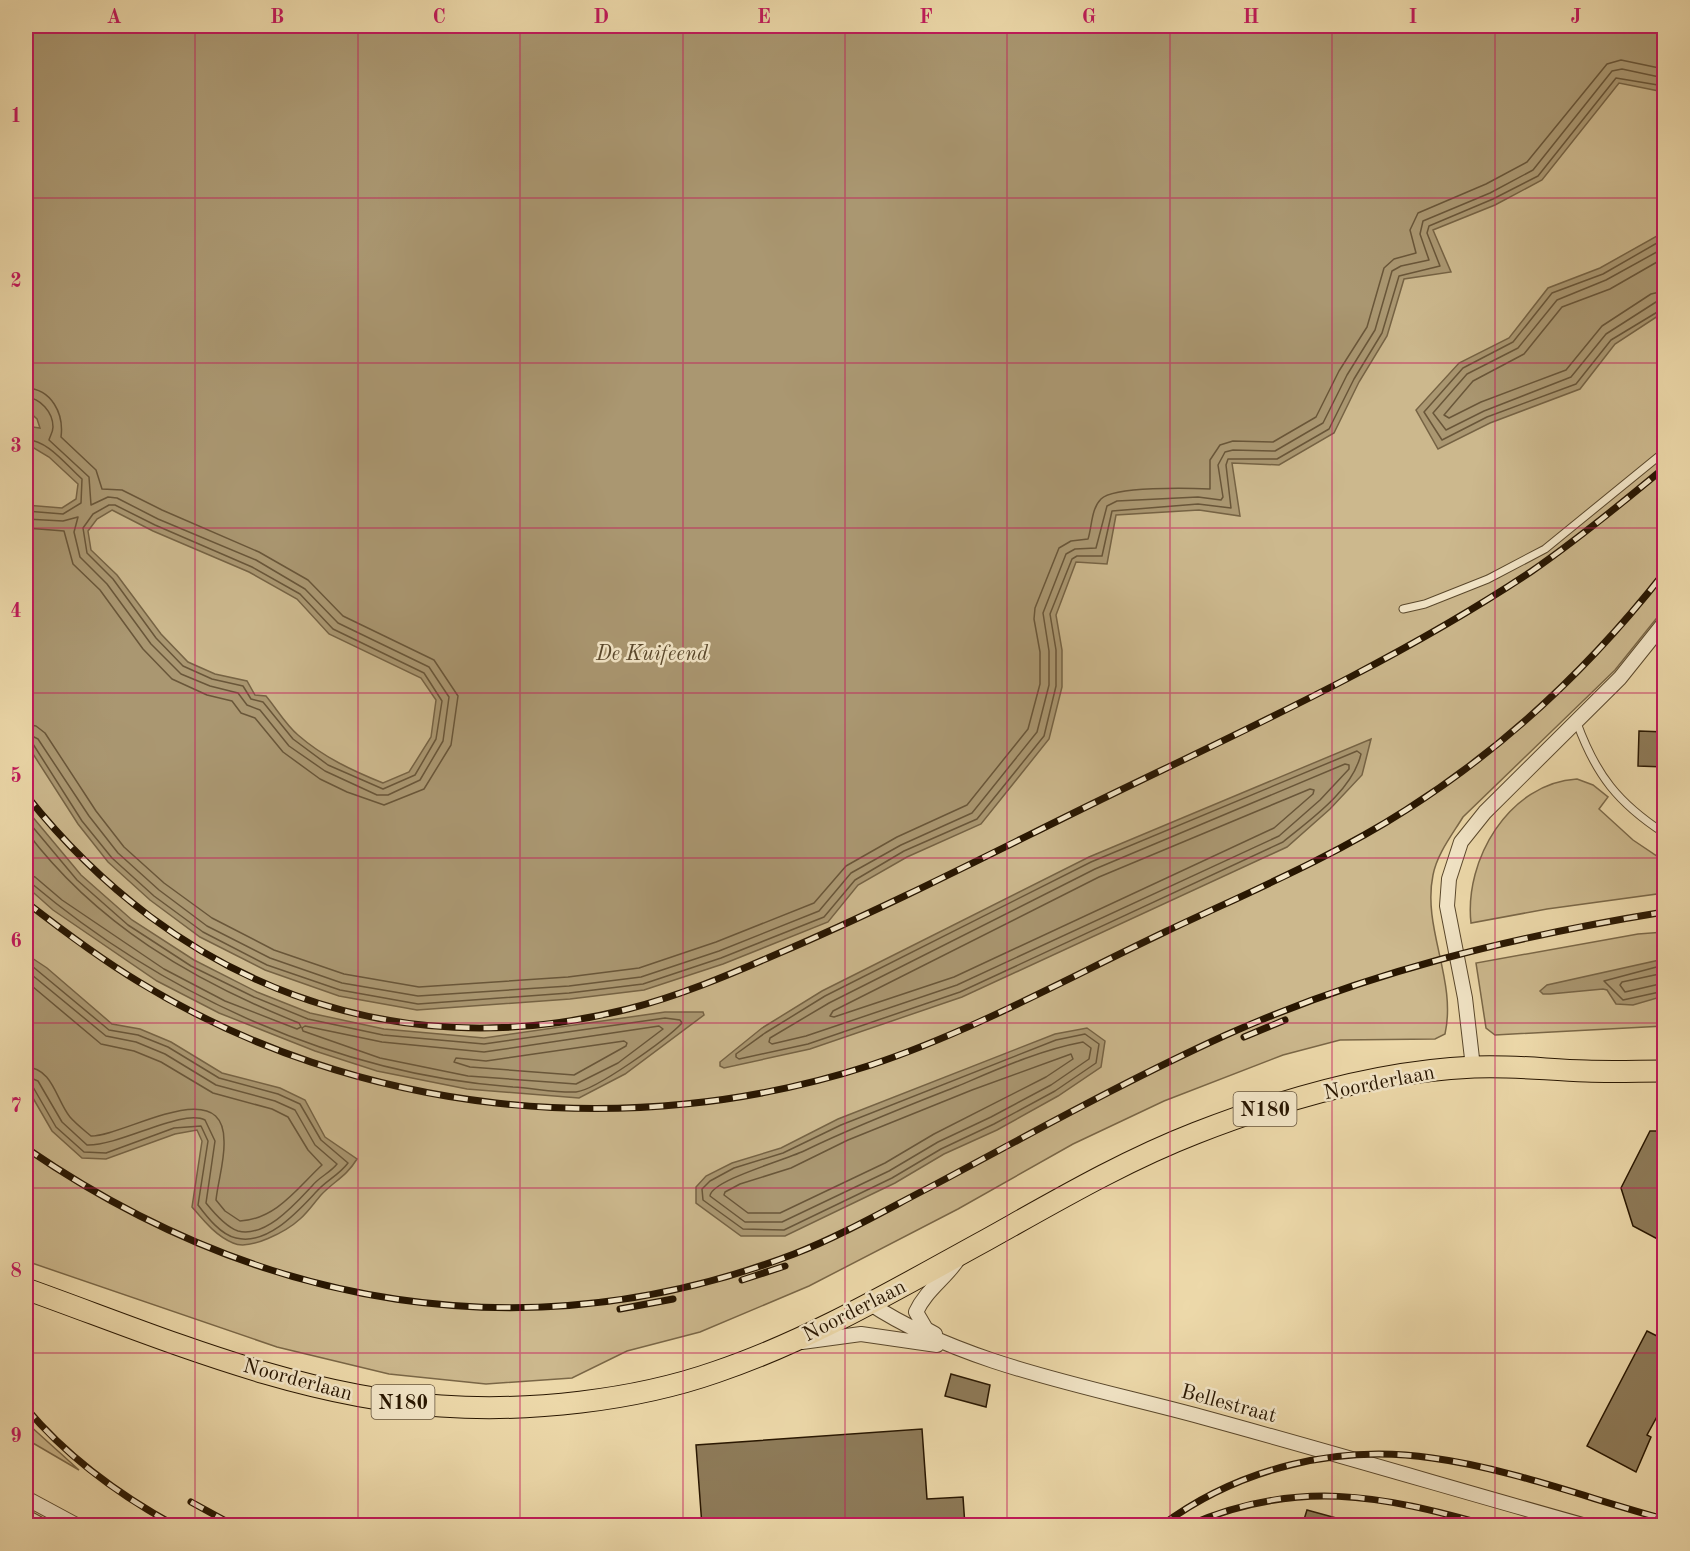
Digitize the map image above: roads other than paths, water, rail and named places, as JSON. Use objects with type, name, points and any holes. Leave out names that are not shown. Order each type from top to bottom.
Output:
[{"type":"main road","name":"Noorderlaan","points":[[26,1289],[276,1376],[367,1397],[444,1407],[542,1404],[633,1393],[715,1373],[788,1342],[869,1303],[1133,1161],[1198,1132],[1300,1098],[1398,1076],[1473,1067],[1665,1071]]},
{"type":"street","points":[[1473,1067],[1465,998],[1447,906],[1451,868],[1461,842],[1474,824],[1620,678],[1665,622]]},
{"type":"street","points":[[957,1348],[926,1329],[916,1312],[923,1297],[948,1275],[963,1253]]},
{"type":"street","name":"Bellestraat","points":[[869,1303],[901,1324],[957,1348],[1086,1388],[1413,1475],[1586,1526]]},
{"type":"street","points":[[788,1342],[861,1334],[957,1348]]},
{"type":"street","points":[[26,1498],[78,1526]]},
{"type":"lane","points":[[1403,609],[1425,604],[1488,579],[1545,549],[1665,452]]},
{"type":"lane","points":[[1577,723],[1588,755],[1602,778],[1622,802],[1665,832]]},
{"type":"lane","points":[[26,1513],[50,1526]]},
{"type":"water","points":[[26,26],[1664,26],[1664,92],[1619,83],[1542,180],[1495,205],[1433,230],[1451,272],[1404,279],[1387,336],[1359,382],[1334,433],[1279,465],[1232,463],[1240,516],[1199,510],[1116,515],[1107,564],[1076,562],[1056,615],[1062,650],[1062,687],[1049,739],[981,824],[907,857],[858,885],[828,922],[723,964],[644,990],[570,999],[417,1010],[339,996],[265,970],[200,937],[150,900],[108,862],[78,824],[26,743],[26,505],[62,508],[76,499],[78,484],[49,457],[29,445],[26,446],[26,426],[40,428],[37,419],[26,409]],"holes":[[[112,510],[153,531],[249,572],[297,599],[329,634],[421,678],[436,700],[431,737],[409,772],[383,783],[350,768],[328,757],[298,735],[266,696],[255,695],[247,681],[215,674],[188,662],[161,634],[117,575],[91,550],[88,531],[97,519]]]},
{"type":"water","points":[[1664,232],[1664,312],[1615,344],[1580,389],[1490,423],[1438,449],[1416,410],[1459,363],[1509,338],[1548,288],[1600,268]]},
{"type":"water","points":[[1371,739],[1362,775],[1330,809],[1287,847],[962,997],[810,1049],[724,1068],[720,1066],[720,1062],[762,1028],[822,991],[1089,857]]},
{"type":"water","points":[[26,809],[81,875],[132,920],[194,960],[257,992],[310,1013],[384,1029],[484,1038],[665,1012],[703,1012],[704,1015],[625,1074],[579,1098],[467,1089],[377,1071],[315,1051],[219,1013],[157,981],[53,910],[26,886]]},
{"type":"water","points":[[26,954],[47,968],[112,1024],[140,1029],[171,1042],[222,1073],[280,1088],[305,1100],[325,1137],[357,1159],[349,1170],[326,1190],[294,1224],[258,1242],[240,1245],[216,1232],[192,1207],[202,1141],[197,1130],[175,1134],[106,1159],[82,1158],[52,1131],[26,1086]]},
{"type":"water","points":[[1664,959],[1664,996],[1633,1005],[1616,1004],[1607,990],[1603,989],[1550,994],[1543,994],[1540,991],[1547,985]]},
{"type":"water","points":[[1087,1028],[1105,1041],[1101,1067],[1058,1096],[997,1130],[944,1154],[895,1183],[785,1236],[741,1236],[696,1203],[696,1187],[706,1176],[732,1163],[781,1148],[838,1119],[1055,1034]]},
{"type":"railway","points":[[26,795],[85,861],[150,916],[219,961],[294,995],[373,1017],[455,1027],[540,1025],[628,1009],[666,998],[722,977],[858,918],[1318,694],[1427,635],[1532,571],[1664,468]]},
{"type":"railway","points":[[26,902],[124,973],[223,1027],[311,1062],[403,1088],[496,1103],[591,1109],[685,1104],[779,1090],[871,1065],[947,1036],[1348,844],[1443,785],[1513,731],[1577,672],[1664,573]]},
{"type":"railway","points":[[26,1148],[115,1203],[207,1246],[301,1279],[397,1299],[495,1307],[594,1303],[694,1285],[812,1247],[866,1221],[1152,1070],[1226,1035],[1333,993],[1441,959],[1496,945],[1664,912]]},
{"type":"railway","points":[[1244,1037],[1285,1020]]},
{"type":"railway","points":[[742,1280],[785,1266]]},
{"type":"railway","points":[[620,1309],[673,1299]]},
{"type":"railway","points":[[26,1408],[59,1443],[95,1474],[134,1502],[176,1526]]},
{"type":"railway","points":[[1161,1526],[1191,1506],[1256,1475],[1325,1458],[1361,1455],[1432,1458],[1490,1469],[1664,1519]]},
{"type":"railway","points":[[1187,1526],[1227,1511],[1265,1501],[1338,1496],[1412,1506],[1490,1526]]},
{"type":"railway","points":[[191,1502],[235,1526]]},
{"type":"park label","name":"De Kuifeend","points":[[652,653]]}]
